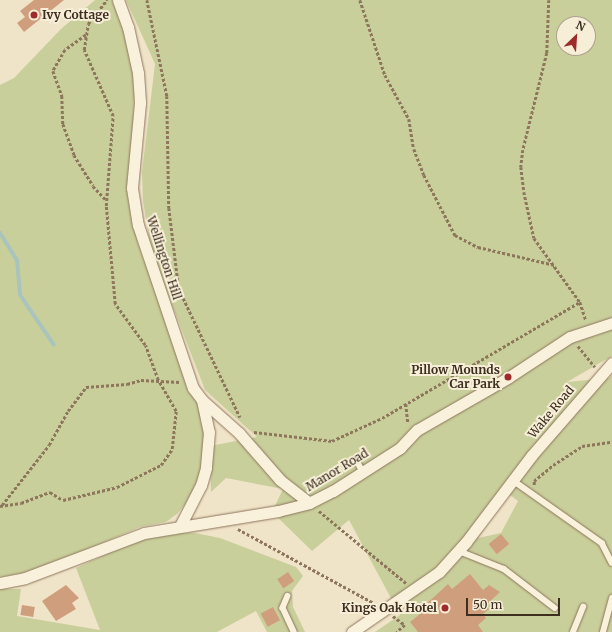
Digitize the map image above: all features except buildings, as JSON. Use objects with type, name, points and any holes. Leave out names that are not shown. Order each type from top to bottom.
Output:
[{"type":"street","name":"Wellington Hill","points":[[118,0],[128,27],[138,73],[140,103],[132,188],[138,225],[194,388],[202,400],[240,433],[280,480],[309,503]]},
{"type":"street","name":"Manor Road","points":[[0,583],[25,578],[144,533],[309,503],[333,491],[360,466],[400,448],[417,430],[509,377],[570,337],[591,332],[612,323]]},
{"type":"street","name":"Wake Road","points":[[352,632],[439,572],[459,551],[514,481],[532,455],[600,373],[612,363]]},
{"type":"street","name":"Wellington Hill","points":[[180,526],[201,485],[206,468],[209,432],[202,400]]},
{"type":"lane","points":[[514,481],[602,543],[612,563]]},
{"type":"lane","points":[[459,551],[504,569],[555,608]]},
{"type":"lane","points":[[288,596],[283,608],[294,632]]},
{"type":"lane","points":[[603,632],[612,598]]},
{"type":"lane","points":[[573,632],[583,607]]},
{"type":"path","points":[[0,507],[21,503],[50,492],[62,500],[117,487],[161,465],[172,450],[176,411],[158,380],[145,345],[115,304],[106,200],[113,116],[84,50],[88,24],[107,0]]},
{"type":"path","points":[[147,0],[167,96],[169,208],[179,289],[243,424]]},
{"type":"path","points":[[360,0],[385,75],[409,119],[414,149],[424,175],[455,235],[478,247],[555,265]]},
{"type":"path","points":[[549,0],[547,53],[521,167],[524,192],[534,238],[555,265],[580,302],[591,332]]},
{"type":"path","points":[[86,35],[65,50],[53,71],[62,96],[63,124],[74,155],[93,186],[106,200]]},
{"type":"path","points":[[246,431],[332,440],[382,418],[580,302]]},
{"type":"path","points":[[570,337],[600,373]]},
{"type":"path","points":[[0,507],[49,445],[68,411],[86,387],[158,380],[174,380],[194,388]]},
{"type":"path","points":[[406,404],[409,429]]},
{"type":"path","points":[[534,495],[534,482],[553,465],[582,446],[612,442]]},
{"type":"path","points":[[309,503],[415,590]]},
{"type":"path","points":[[219,519],[386,610],[405,625],[397,632]]},
{"type":"green space","points":[[95,0],[112,0],[127,40],[135,76],[130,202],[138,244],[202,416],[208,444],[203,470],[188,501],[177,514],[166,522],[140,527],[36,571],[0,577],[0,85],[14,78],[61,29]]},
{"type":"green space","points":[[126,0],[612,0],[612,356],[567,382],[609,378],[612,375],[612,632],[375,632],[400,615],[349,520],[312,551],[272,512],[283,489],[226,478],[211,492],[210,446],[257,437],[205,390],[151,250],[143,201],[142,172],[155,64]],"holes":[[[506,492],[518,501],[501,533],[478,538]]]},
{"type":"green space","points":[[165,533],[195,533],[220,538],[296,567],[303,576],[292,591],[293,607],[305,632],[267,632],[256,611],[217,632],[0,632],[0,589],[21,589],[17,616],[100,630],[76,568],[136,541]]},
{"type":"waterway","points":[[0,233],[17,260],[20,295],[54,345]]},
{"type":"place","name":"Ivy Cottage","points":[[34,15]]},
{"type":"place","name":"Pillow Mounds Car Park","points":[[508,377]]},
{"type":"place","name":"Kings Oak Hotel","points":[[445,608]]}]
